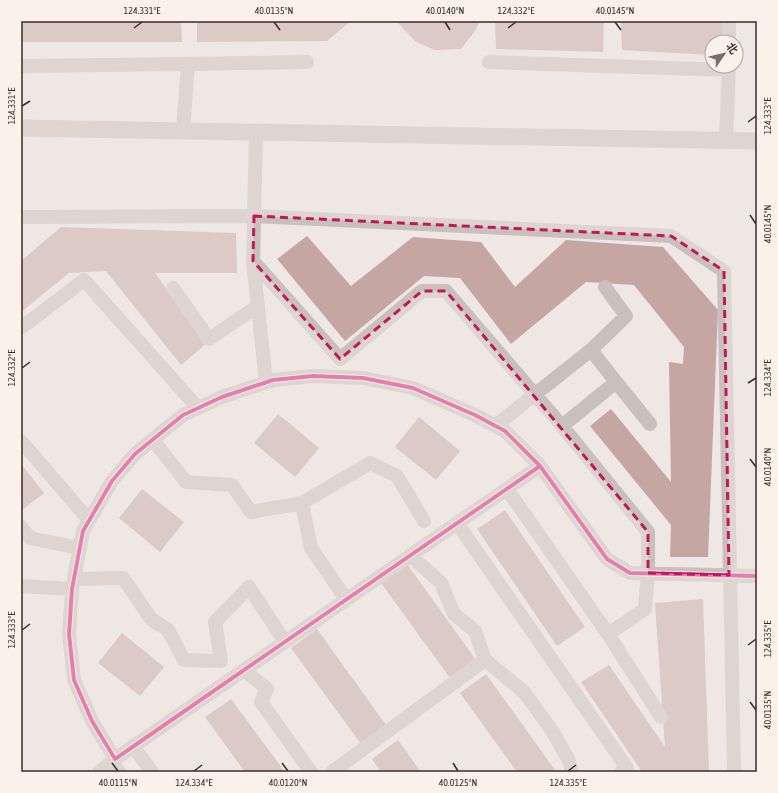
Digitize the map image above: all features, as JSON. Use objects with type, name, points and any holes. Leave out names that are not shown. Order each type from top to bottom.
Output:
[{"type":"street","points":[[729,21],[729,34]]},
{"type":"street","points":[[21,66],[307,62]]},
{"type":"street","points":[[489,62],[704,67]]},
{"type":"street","points":[[183,131],[188,64]]},
{"type":"street","points":[[726,140],[729,74]]},
{"type":"street","points":[[21,128],[757,141]]},
{"type":"street","points":[[256,132],[253,261],[266,382]]},
{"type":"street","points":[[21,217],[254,216],[671,236],[724,271],[734,772]]},
{"type":"street","points":[[253,261],[340,359],[422,291],[446,292],[562,426],[648,532],[648,573],[645,609],[608,634]]},
{"type":"street","points":[[21,328],[84,280],[198,408]]},
{"type":"street","points":[[495,426],[591,350],[626,316],[605,287]]},
{"type":"street","points":[[173,288],[208,339],[258,306]]},
{"type":"street","points":[[591,350],[650,424]]},
{"type":"street","points":[[115,764],[92,721],[74,680],[69,634],[73,584],[83,531],[112,481],[135,454],[183,415],[222,397],[266,382],[313,376],[363,378],[413,388],[475,415],[505,431],[540,466],[607,559],[630,573],[757,576]]},
{"type":"street","points":[[562,426],[616,382]]},
{"type":"street","points":[[153,440],[186,482],[232,485],[251,512],[302,503],[370,463],[397,476],[424,521]]},
{"type":"street","points":[[21,441],[89,520]]},
{"type":"street","points":[[99,772],[115,764],[133,746],[540,466]]},
{"type":"street","points":[[507,488],[608,634],[661,717]]},
{"type":"street","points":[[302,503],[311,548],[346,599]]},
{"type":"street","points":[[457,523],[626,771]]},
{"type":"street","points":[[21,527],[30,538],[79,548]]},
{"type":"street","points":[[410,555],[441,583],[454,614],[475,631],[485,660],[524,692],[553,732],[569,761],[572,772]]},
{"type":"street","points":[[21,586],[73,584],[123,578],[152,619],[168,630],[184,660],[220,661],[215,622],[249,587],[285,642]]},
{"type":"street","points":[[332,772],[485,660]]},
{"type":"street","points":[[244,670],[267,689],[261,702],[311,772]]},
{"type":"street","points":[[133,746],[152,772]]},
{"type":"highlighted area","points":[[254,216],[671,236],[724,271],[729,575],[648,573],[648,532],[446,291],[422,291],[340,359],[253,261]]},
{"type":"building","points":[[21,21],[181,21],[182,42],[21,42]]},
{"type":"building","points":[[197,21],[351,21],[327,41],[197,42]]},
{"type":"building","points":[[394,21],[480,21],[475,31],[461,49],[435,50],[416,42],[398,23]]},
{"type":"building","points":[[495,21],[604,21],[603,52],[496,49]]},
{"type":"building","points":[[621,21],[722,21],[722,34],[704,34],[704,55],[622,50]]},
{"type":"building","points":[[61,227],[236,233],[237,273],[155,273],[206,344],[181,365],[106,271],[69,273],[21,312],[21,261]]},
{"type":"building","points":[[307,236],[351,286],[413,237],[481,242],[515,287],[566,240],[663,247],[718,310],[708,557],[670,557],[671,525],[590,426],[611,409],[671,482],[669,362],[683,364],[684,347],[634,285],[586,282],[511,344],[460,278],[424,276],[345,341],[277,259]]},
{"type":"building","points":[[278,414],[319,448],[295,477],[254,443]]},
{"type":"building","points":[[419,417],[460,451],[436,480],[395,447]]},
{"type":"building","points":[[21,464],[44,493],[21,511]]},
{"type":"building","points":[[142,489],[184,522],[160,552],[119,518]]},
{"type":"building","points":[[505,510],[585,627],[557,646],[477,529]]},
{"type":"building","points":[[407,564],[476,660],[450,678],[381,583]]},
{"type":"building","points":[[703,599],[709,772],[642,772],[581,682],[609,665],[665,747],[655,603]]},
{"type":"building","points":[[317,629],[386,725],[361,744],[291,648]]},
{"type":"building","points":[[122,633],[164,667],[140,696],[98,663]]},
{"type":"building","points":[[486,674],[555,770],[552,772],[517,772],[460,693]]},
{"type":"building","points":[[231,699],[285,772],[245,772],[205,717]]},
{"type":"building","points":[[398,740],[421,772],[381,772],[372,759]]},
{"type":"cycle path","points":[[540,466],[115,759],[92,721],[74,680],[69,634],[72,589],[83,531],[112,481],[135,454],[183,415],[222,397],[273,380],[313,376],[363,378],[413,388],[475,415],[505,431],[540,466],[607,559],[630,573],[757,576]]}]
